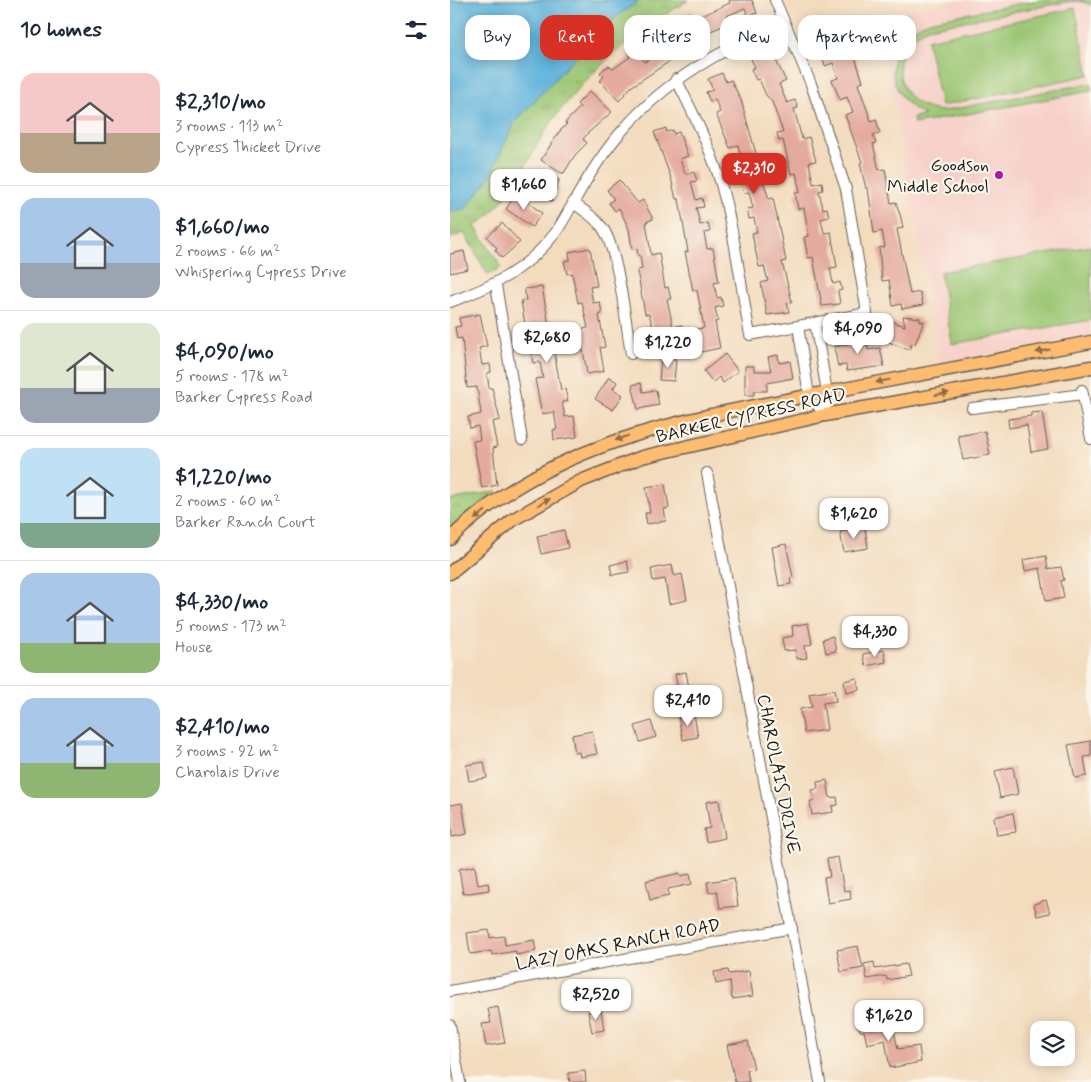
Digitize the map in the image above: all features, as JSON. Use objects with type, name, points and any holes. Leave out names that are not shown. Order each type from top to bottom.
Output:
[{"type":"main road","name":"BARKER CYPRESS ROAD","points":[[450,539],[503,496],[540,475],[589,450],[635,434],[810,395],[1091,342]]},
{"type":"main road","name":"BARKER CYPRESS ROAD","points":[[450,573],[514,519],[580,480],[642,458],[825,415],[1091,367]]},
{"type":"street","points":[[775,0],[781,15]]},
{"type":"street","points":[[676,79],[700,126],[718,174],[731,226],[750,335],[867,313],[846,189],[811,84],[788,32]]},
{"type":"street","points":[[450,302],[496,285],[524,265],[556,232],[597,162],[621,132],[646,105],[676,79],[720,52]]},
{"type":"street","points":[[573,203],[593,216],[603,228],[612,245],[631,354]]},
{"type":"street","points":[[496,285],[522,440]]},
{"type":"street","points":[[815,322],[827,392],[825,415]]},
{"type":"street","points":[[798,326],[810,395],[825,415]]},
{"type":"street","points":[[972,408],[1083,392],[1091,439]]},
{"type":"street","name":"CHAROLAIS DRIVE","points":[[706,472],[820,1082]]},
{"type":"street","name":"LAZY OAKS RANCH ROAD","points":[[450,991],[792,928]]},
{"type":"street","points":[[450,1025],[460,1082]]},
{"type":"shaded area","name":"Goodson Middle School","points":[[960,0],[1091,0],[1091,335],[940,364],[887,60],[916,60],[916,15],[884,15]]},
{"type":"green space","points":[[450,0],[689,0],[665,15],[624,15],[624,45],[614,54],[614,15],[540,15],[540,60],[607,60],[582,85],[553,120],[510,191],[500,204],[475,226],[501,267],[488,275],[464,233],[450,238]]},
{"type":"green space","points":[[1039,0],[1091,0],[1091,5],[1080,1],[1066,2],[928,28],[916,36],[916,28],[933,20]]},
{"type":"green space","points":[[1075,8],[1089,75],[941,106],[927,40]]},
{"type":"green space","points":[[894,60],[901,60],[900,76],[905,89],[914,100],[926,107],[943,111],[1091,83],[1091,91],[914,124],[913,118],[925,115],[910,105],[900,93],[894,79]]},
{"type":"green space","points":[[1091,246],[1091,320],[952,344],[940,272]]},
{"type":"green space","points":[[497,491],[450,527],[450,500]]},
{"type":"water","points":[[450,0],[640,0],[614,19],[614,15],[540,15],[540,60],[573,60],[515,122],[488,180],[465,209],[450,213]]},
{"type":"building","points":[[729,0],[752,0],[757,13],[748,15],[745,8],[729,15],[720,15],[720,27],[710,31],[710,15],[703,15],[730,3]]},
{"type":"building","points":[[626,60],[644,60],[645,62],[648,60],[672,60],[631,87],[619,101],[600,81],[604,76],[600,73],[609,66],[613,69]]},
{"type":"building","points":[[752,60],[776,60],[786,81],[779,84],[787,103],[795,100],[798,108],[794,109],[802,139],[809,137],[816,161],[809,162],[813,184],[822,182],[823,190],[819,191],[823,209],[827,208],[829,217],[821,219],[824,233],[831,232],[837,267],[830,268],[833,284],[840,282],[842,290],[838,291],[840,304],[822,306],[813,257],[808,258],[804,237],[809,236],[804,208],[798,209],[795,193],[800,192],[796,173],[791,174],[783,140],[779,141],[777,133],[783,132],[772,102],[766,95],[759,79],[756,80],[751,69],[755,67]]},
{"type":"building","points":[[823,60],[856,60],[863,82],[858,84],[871,121],[876,119],[880,133],[873,135],[876,143],[873,144],[879,170],[885,169],[891,203],[896,202],[901,218],[903,228],[897,229],[910,294],[920,292],[923,305],[902,309],[901,304],[893,306],[889,280],[882,281],[879,248],[885,247],[882,231],[874,233],[868,188],[866,189],[860,163],[862,162],[845,115],[853,112],[847,97],[840,100],[832,80],[838,78],[833,63],[825,66]]},
{"type":"building","points":[[722,73],[726,82],[731,80],[741,100],[760,168],[766,167],[768,178],[763,180],[769,199],[773,198],[786,261],[782,262],[792,302],[787,303],[789,312],[767,315],[761,283],[768,281],[764,266],[759,267],[754,244],[752,233],[757,232],[754,218],[749,219],[747,209],[753,208],[749,192],[744,193],[734,160],[741,159],[738,145],[730,148],[716,114],[720,112],[715,99],[710,102],[706,92],[713,90],[708,79]]},
{"type":"building","points":[[590,91],[612,112],[588,133],[583,139],[587,143],[575,155],[564,173],[561,173],[541,160],[559,132],[567,124],[565,123],[580,107],[577,104]]},
{"type":"building","points":[[666,128],[667,132],[673,130],[674,134],[679,132],[688,156],[680,159],[685,174],[694,172],[697,181],[691,182],[696,200],[702,198],[704,207],[696,208],[700,225],[708,223],[710,232],[704,233],[707,249],[713,248],[719,282],[714,283],[717,298],[721,297],[723,306],[715,308],[718,321],[715,322],[720,348],[701,352],[696,329],[704,328],[697,290],[693,291],[685,252],[688,252],[679,199],[676,199],[671,178],[654,132]]},
{"type":"building","points":[[537,173],[559,180],[552,201],[530,194]]},
{"type":"building","points":[[619,180],[638,203],[643,200],[653,219],[646,222],[651,255],[659,253],[665,288],[668,287],[671,299],[667,299],[673,327],[682,325],[684,338],[679,339],[681,347],[660,350],[649,314],[645,314],[637,270],[642,269],[640,255],[638,256],[637,248],[632,249],[629,229],[619,208],[615,211],[609,203],[614,199],[607,190]]},
{"type":"building","points":[[516,194],[542,213],[532,227],[506,209]]},
{"type":"building","points":[[502,223],[520,242],[502,258],[495,250],[497,248],[487,237]]},
{"type":"building","points":[[590,248],[597,286],[590,287],[593,303],[600,302],[602,314],[599,315],[605,347],[600,348],[604,371],[587,374],[583,350],[578,351],[574,330],[588,328],[582,302],[578,303],[572,273],[567,274],[564,261],[570,260],[569,252]]},
{"type":"building","points":[[464,251],[468,269],[450,273],[450,254]]},
{"type":"building","points":[[542,287],[561,390],[565,389],[568,401],[562,402],[565,417],[574,416],[577,437],[554,440],[553,430],[557,429],[554,412],[542,414],[535,379],[543,378],[540,362],[533,363],[531,352],[535,352],[529,323],[525,324],[521,301],[526,300],[524,289]]},
{"type":"building","points":[[480,314],[487,346],[479,348],[482,365],[490,364],[491,372],[487,373],[489,388],[492,388],[500,420],[492,422],[497,447],[493,448],[497,485],[482,488],[473,441],[480,440],[478,426],[470,428],[468,417],[481,414],[477,387],[467,388],[462,338],[457,339],[455,327],[461,326],[459,318]]},
{"type":"building","points":[[903,316],[920,318],[920,322],[924,321],[915,344],[912,343],[909,350],[886,341],[893,322],[905,326]]},
{"type":"building","points":[[853,329],[855,345],[867,343],[868,350],[880,348],[884,366],[847,371],[846,365],[838,366],[834,347],[848,344],[846,330]]},
{"type":"building","points":[[725,354],[738,371],[723,383],[719,377],[713,382],[704,371]]},
{"type":"building","points":[[778,355],[779,363],[790,361],[793,378],[767,383],[767,391],[754,391],[754,395],[745,395],[745,366],[754,366],[754,371],[771,371],[768,357]]},
{"type":"building","points":[[661,358],[676,359],[674,381],[659,380]]},
{"type":"building","points":[[609,377],[617,382],[613,389],[623,395],[613,410],[595,399]]},
{"type":"building","points":[[641,383],[643,392],[656,390],[659,405],[638,409],[632,385]]},
{"type":"building","points":[[1042,412],[1048,449],[1031,452],[1027,425],[1009,428],[1008,419],[1031,416],[1031,413]]},
{"type":"building","points":[[985,431],[990,455],[963,460],[958,436]]},
{"type":"building","points":[[665,484],[669,508],[664,509],[666,521],[647,524],[645,513],[650,513],[646,487]]},
{"type":"building","points":[[865,528],[868,548],[844,552],[840,532]]},
{"type":"building","points":[[564,530],[568,548],[541,554],[537,536]]},
{"type":"building","points":[[786,544],[793,577],[790,578],[791,584],[779,586],[772,547]]},
{"type":"building","points":[[1046,556],[1048,569],[1061,567],[1064,580],[1061,581],[1064,598],[1046,601],[1040,568],[1025,571],[1023,560]]},
{"type":"building","points":[[627,561],[629,572],[612,575],[610,565]]},
{"type":"building","points":[[672,565],[674,576],[682,574],[687,600],[669,604],[665,579],[653,581],[651,569]]},
{"type":"building","points":[[808,623],[812,644],[805,646],[807,658],[797,659],[796,650],[784,651],[782,638],[793,636],[792,626]]},
{"type":"building","points":[[833,636],[836,651],[826,653],[823,639]]},
{"type":"building","points":[[884,650],[886,662],[866,666],[863,654]]},
{"type":"building","points":[[686,672],[689,688],[678,690],[675,674]]},
{"type":"building","points":[[857,678],[859,690],[846,693],[844,681]]},
{"type":"building","points":[[834,690],[836,701],[823,703],[827,730],[804,733],[800,709],[812,707],[809,694]]},
{"type":"building","points":[[694,714],[698,737],[683,740],[678,717]]},
{"type":"building","points":[[651,721],[656,737],[640,742],[635,726]]},
{"type":"building","points":[[592,731],[597,754],[580,757],[579,752],[575,753],[572,735]]},
{"type":"building","points":[[1091,741],[1091,756],[1084,757],[1087,776],[1075,778],[1068,745]]},
{"type":"building","points":[[484,762],[487,778],[469,781],[466,765]]},
{"type":"building","points":[[1013,767],[1018,794],[1000,798],[995,771]]},
{"type":"building","points":[[827,780],[830,798],[837,797],[838,805],[832,806],[833,812],[812,815],[810,801],[814,801],[812,790],[818,789],[817,782]]},
{"type":"building","points":[[719,800],[725,838],[706,842],[704,829],[710,828],[706,802]]},
{"type":"building","points":[[462,803],[467,834],[452,837],[450,805]]},
{"type":"building","points":[[1013,813],[1016,832],[997,835],[994,817]]},
{"type":"building","points":[[838,857],[844,891],[850,890],[851,899],[828,903],[824,878],[830,877],[827,859]]},
{"type":"building","points":[[475,866],[478,885],[488,883],[489,890],[463,894],[459,869]]},
{"type":"building","points":[[680,873],[680,876],[690,874],[692,884],[668,889],[669,896],[650,900],[646,881]]},
{"type":"building","points":[[734,878],[738,906],[720,908],[717,891],[709,893],[707,882]]},
{"type":"building","points":[[1046,900],[1050,913],[1037,916],[1034,904]]},
{"type":"building","points":[[489,930],[490,938],[504,936],[505,945],[534,940],[536,951],[516,955],[516,951],[492,955],[491,951],[470,954],[467,933]]},
{"type":"building","points":[[858,946],[863,968],[841,972],[837,950]]},
{"type":"building","points":[[874,962],[875,969],[906,964],[909,976],[887,980],[886,976],[867,979],[864,964]]},
{"type":"building","points":[[728,970],[729,974],[749,971],[753,996],[732,999],[730,981],[716,984],[714,972]]},
{"type":"building","points":[[498,1007],[505,1043],[486,1046],[482,1024],[491,1023],[488,1009]]},
{"type":"building","points":[[601,1009],[604,1030],[592,1032],[588,1012]]},
{"type":"building","points":[[891,1016],[898,1049],[919,1046],[921,1062],[890,1068],[885,1040],[867,1044],[864,1031],[860,1031],[858,1022]]},
{"type":"building","points":[[748,1041],[754,1069],[747,1070],[749,1082],[735,1082],[727,1045]]},
{"type":"building","points":[[585,1071],[586,1082],[570,1082],[568,1073]]},
{"type":"place","name":"Goodson Middle School","points":[[999,175]]}]
